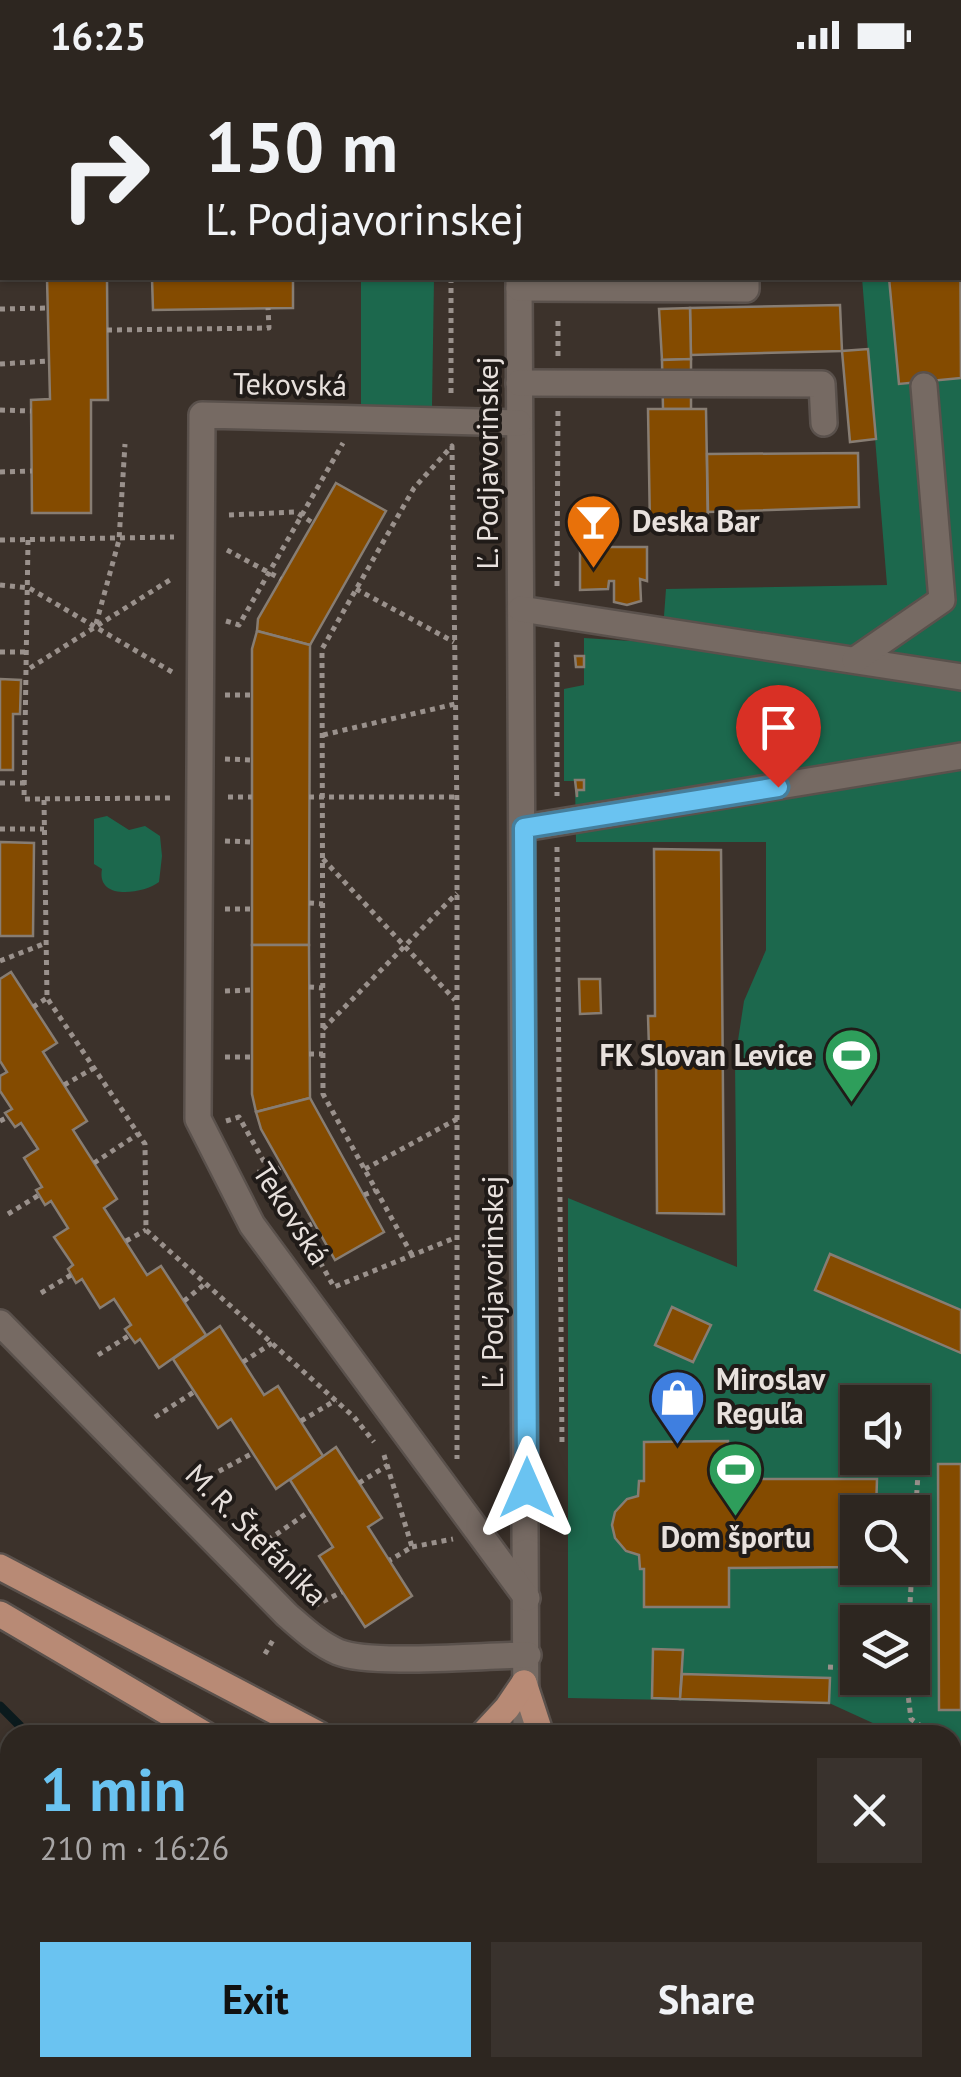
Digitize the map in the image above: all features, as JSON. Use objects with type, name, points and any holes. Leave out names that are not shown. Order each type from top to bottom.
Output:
[{"type":"main road","points":[[0,1568],[301,1725]]},
{"type":"main road","points":[[0,1614],[189,1725]]},
{"type":"main road","points":[[490,1725],[524,1684]]},
{"type":"main road","points":[[524,1684],[538,1725]]},
{"type":"street","points":[[519,283],[746,289],[746,280]]},
{"type":"street","name":"Ľ. Podjavorinskej","points":[[519,283],[526,1725]]},
{"type":"street","points":[[519,383],[822,384],[824,423]]},
{"type":"street","points":[[855,660],[942,600],[924,386]]},
{"type":"street","name":"Tekovská","points":[[520,422],[452,433],[357,419],[202,415],[198,1119],[252,1225],[528,1598]]},
{"type":"street","points":[[521,610],[961,677]]},
{"type":"street","points":[[524,828],[961,756]]},
{"type":"street","name":"M. R. Štefánika","points":[[0,1323],[287,1616],[328,1647],[342,1654],[388,1658],[528,1655]]},
{"type":"path","points":[[450,280],[458,1502]]},
{"type":"path","points":[[0,309],[48,308]]},
{"type":"path","points":[[107,330],[269,328],[268,308]]},
{"type":"path","points":[[558,320],[562,1444]]},
{"type":"path","points":[[0,364],[49,362]]},
{"type":"path","points":[[0,410],[31,411]]},
{"type":"path","points":[[200,614],[239,626],[357,419]]},
{"type":"path","points":[[412,1256],[323,1094],[322,649],[414,488],[452,433]]},
{"type":"path","points":[[96,627],[119,540],[124,444]]},
{"type":"path","points":[[0,472],[32,470]]},
{"type":"path","points":[[0,540],[201,537],[296,512],[314,523]]},
{"type":"path","points":[[201,537],[281,580]]},
{"type":"path","points":[[28,670],[96,627],[201,537]]},
{"type":"path","points":[[28,540],[24,799],[200,797]]},
{"type":"path","points":[[0,585],[29,588],[200,688]]},
{"type":"path","points":[[356,590],[454,642]]},
{"type":"path","points":[[0,652],[28,652]]},
{"type":"path","points":[[323,734],[455,704]]},
{"type":"path","points":[[0,783],[25,784]]},
{"type":"path","points":[[310,797],[456,797]]},
{"type":"path","points":[[44,800],[46,998],[145,1144],[146,1230],[354,1417],[385,1456],[412,1547],[390,1560]]},
{"type":"path","points":[[0,828],[44,828]]},
{"type":"path","points":[[309,838],[322,839]]},
{"type":"path","points":[[323,859],[456,1002]]},
{"type":"path","points":[[323,1029],[456,892]]},
{"type":"path","points":[[309,903],[323,904]]},
{"type":"path","points":[[0,961],[46,943]]},
{"type":"path","points":[[309,987],[323,988]]},
{"type":"path","points":[[33,1007],[46,998]]},
{"type":"path","points":[[309,1054],[323,1054]]},
{"type":"path","points":[[64,1085],[94,1068]]},
{"type":"path","points":[[0,1121],[8,1116]]},
{"type":"path","points":[[203,1128],[239,1117],[334,1287],[457,1237]]},
{"type":"path","points":[[364,1169],[457,1119]]},
{"type":"path","points":[[332,1138],[344,1133]]},
{"type":"path","points":[[94,1163],[138,1134]]},
{"type":"path","points":[[364,1196],[376,1190]]},
{"type":"path","points":[[8,1214],[38,1195]]},
{"type":"path","points":[[126,1242],[146,1230]]},
{"type":"path","points":[[41,1293],[71,1275]]},
{"type":"path","points":[[184,1301],[206,1283]]},
{"type":"path","points":[[98,1355],[130,1335]]},
{"type":"path","points":[[243,1362],[272,1343]]},
{"type":"path","points":[[155,1417],[194,1392]]},
{"type":"path","points":[[300,1422],[336,1400]]},
{"type":"path","points":[[210,1476],[253,1453]]},
{"type":"path","points":[[360,1483],[388,1465]]},
{"type":"path","points":[[268,1540],[310,1511]]},
{"type":"path","points":[[311,1608],[342,1592]]},
{"type":"path","points":[[828,1667],[840,1667]]},
{"type":"path","points":[[908,1695],[910,1719],[919,1725]]},
{"type":"green space","points":[[361,280],[434,280],[432,406],[361,405]]},
{"type":"green space","points":[[862,280],[961,280],[961,1725],[877,1725],[829,1703],[568,1698],[568,1198],[737,1267],[735,1060],[744,1001],[766,950],[766,842],[576,842],[575,781],[564,781],[564,689],[584,685],[584,638],[662,643],[666,589],[887,585]]},
{"type":"green space","points":[[107,816],[129,830],[145,826],[160,836],[159,882],[132,892],[106,886],[102,869],[94,864],[94,819]]},
{"type":"building","points":[[47,280],[107,280],[108,400],[91,400],[91,513],[32,513],[31,400],[50,399]]},
{"type":"building","points":[[152,280],[293,280],[293,308],[153,310]]},
{"type":"building","points":[[889,280],[960,280],[961,378],[899,384]]},
{"type":"building","points":[[840,305],[842,351],[691,355],[690,308]]},
{"type":"building","points":[[690,308],[691,359],[662,360],[659,309]]},
{"type":"building","points":[[868,349],[876,439],[850,442],[842,351]]},
{"type":"building","points":[[691,359],[691,409],[663,409],[662,360]]},
{"type":"building","points":[[648,409],[706,409],[708,527],[650,528]]},
{"type":"building","points":[[858,453],[859,507],[708,512],[707,454]]},
{"type":"building","points":[[336,483],[386,511],[310,645],[257,631],[258,619]]},
{"type":"building","points":[[580,547],[647,547],[647,581],[640,579],[641,601],[627,605],[614,602],[614,581],[609,581],[608,589],[580,590]]},
{"type":"building","points":[[257,631],[310,645],[309,945],[252,945],[252,649]]},
{"type":"building","points":[[575,656],[584,656],[584,667],[576,667]]},
{"type":"building","points":[[0,679],[21,680],[20,714],[13,714],[13,770],[0,770]]},
{"type":"building","points":[[575,780],[584,780],[584,790],[577,790],[577,797]]},
{"type":"building","points":[[0,842],[34,843],[33,936],[0,936]]},
{"type":"building","points":[[654,849],[721,850],[724,1214],[657,1213],[656,1048],[649,1048],[648,1016],[655,1016]]},
{"type":"building","points":[[252,945],[309,945],[310,1098],[256,1112],[252,1094]]},
{"type":"building","points":[[11,972],[57,1043],[43,1052],[87,1121],[73,1130],[117,1199],[104,1208],[147,1275],[161,1266],[206,1335],[159,1368],[140,1339],[135,1343],[125,1329],[131,1325],[114,1299],[100,1308],[82,1279],[76,1283],[68,1269],[73,1265],[54,1237],[68,1228],[51,1201],[45,1205],[36,1190],[42,1187],[24,1158],[38,1149],[21,1123],[15,1127],[5,1113],[12,1109],[0,1091],[0,1076],[7,1072],[0,1061],[0,979]]},
{"type":"building","points":[[579,979],[600,979],[601,1013],[580,1014]]},
{"type":"building","points":[[310,1098],[384,1232],[335,1260],[261,1129],[256,1112]]},
{"type":"building","points":[[830,1254],[961,1310],[961,1353],[815,1290]]},
{"type":"building","points":[[672,1307],[711,1325],[693,1362],[655,1345]]},
{"type":"building","points":[[220,1326],[264,1395],[278,1386],[323,1456],[276,1489],[231,1419],[218,1428],[173,1359]]},
{"type":"building","name":"Dom športu","points":[[728,1441],[729,1479],[877,1479],[877,1495],[840,1495],[840,1567],[729,1568],[729,1607],[644,1607],[644,1569],[640,1569],[639,1555],[626,1551],[615,1538],[612,1525],[615,1512],[627,1499],[638,1496],[639,1481],[644,1481],[644,1442]]},
{"type":"building","points":[[336,1447],[382,1518],[368,1527],[412,1596],[365,1627],[319,1556],[333,1547],[290,1480]]},
{"type":"building","points":[[938,1464],[961,1464],[961,1710],[939,1710]]},
{"type":"building","points":[[653,1649],[683,1650],[680,1699],[652,1698]]},
{"type":"building","points":[[682,1674],[830,1678],[829,1703],[680,1699]]},
{"type":"waterway","points":[[0,1706],[19,1725]]},
{"type":"place","name":"Deska Bar","points":[[593,571]]},
{"type":"place","name":"FK Slovan Levice","points":[[852,1105]]},
{"type":"place","name":"Miroslav Reguľa","points":[[677,1446]]},
{"type":"place","name":"Dom športu","points":[[736,1519]]},
{"type":"route","points":[[527,1488],[524,828],[778,787]]}]
